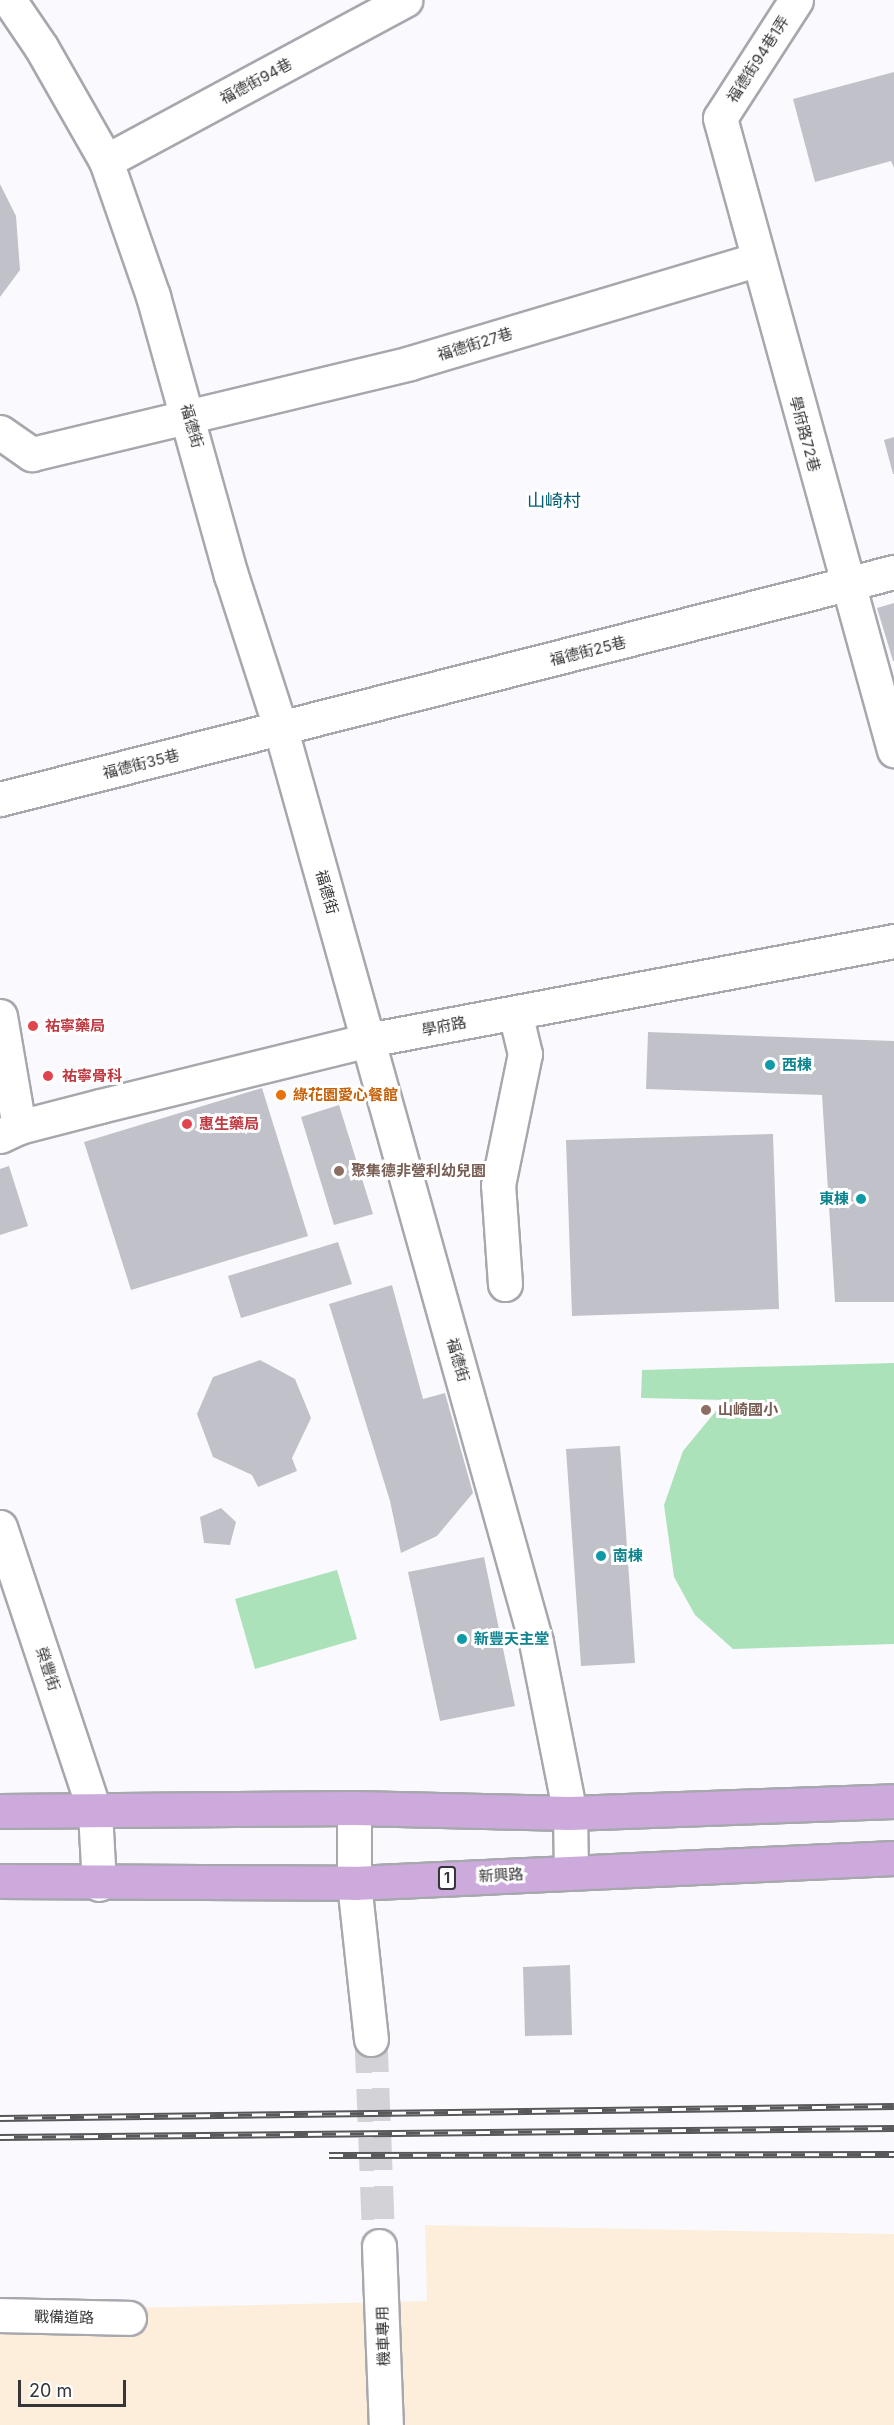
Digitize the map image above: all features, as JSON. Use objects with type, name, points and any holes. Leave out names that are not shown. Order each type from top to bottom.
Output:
[{"type":"main road","points":[[0,1811],[95,1812],[354,1808],[570,1813],[894,1801]]},
{"type":"main road","name":"新興路","points":[[0,1881],[99,1884],[354,1883],[571,1871],[894,1858]]},
{"type":"street","name":"福德街","points":[[9,0],[41,47],[106,161],[153,296],[189,415],[231,574],[281,730],[536,1642],[570,1813],[571,1871]]},
{"type":"street","name":"福德街94巷","points":[[106,161],[405,0]]},
{"type":"street","name":"福德街94巷1弄","points":[[720,118],[796,0]]},
{"type":"street","name":"學府路72巷","points":[[720,118],[846,584],[894,750]]},
{"type":"street","name":"福德街27巷","points":[[0,432],[32,454],[410,363],[758,259]]},
{"type":"street","name":"福德街25巷","points":[[281,730],[894,572]]},
{"type":"street","name":"福德街35巷","points":[[0,799],[281,730]]},
{"type":"street","name":"學府路","points":[[10,1132],[368,1040],[894,941]]},
{"type":"street","points":[[505,1284],[498,1185],[525,1054],[515,1013]]},
{"type":"street","points":[[0,1016],[10,1132]]},
{"type":"street","name":"榮豐街","points":[[0,1527],[95,1812],[99,1884]]},
{"type":"street","points":[[354,1808],[354,1883],[371,2039]]},
{"type":"street","name":"機車專用","points":[[379,2246],[386,2425]]},
{"type":"street","name":"戰備道路","points":[[0,2315],[129,2318]]},
{"type":"shaded area","points":[[425,2225],[894,2234],[894,2425],[0,2425],[0,2311],[427,2301]]},
{"type":"green space","points":[[894,1363],[894,1644],[733,1649],[695,1615],[674,1577],[664,1505],[683,1451],[725,1400],[641,1398],[642,1370]]},
{"type":"green space","points":[[337,1570],[357,1639],[255,1669],[235,1599]]},
{"type":"building","points":[[894,72],[894,168],[891,161],[815,182],[793,99]]},
{"type":"building","points":[[0,184],[16,216],[20,270],[0,297]]},
{"type":"building","points":[[894,437],[894,474],[893,474],[884,440]]},
{"type":"building","points":[[894,603],[894,661],[893,661],[877,608]]},
{"type":"building","points":[[648,1032],[894,1041],[894,1302],[835,1302],[822,1095],[646,1089]]},
{"type":"building","points":[[262,1088],[308,1236],[131,1290],[84,1142]]},
{"type":"building","points":[[339,1105],[373,1214],[334,1225],[301,1117]]},
{"type":"building","points":[[773,1134],[779,1309],[572,1316],[566,1140]]},
{"type":"building","points":[[9,1166],[28,1226],[0,1235],[0,1169]]},
{"type":"building","points":[[338,1242],[352,1284],[241,1318],[228,1276]]},
{"type":"building","points":[[392,1285],[423,1399],[445,1393],[473,1493],[437,1536],[401,1553],[390,1501],[329,1304]]},
{"type":"building","points":[[260,1360],[295,1379],[311,1418],[292,1458],[297,1471],[258,1487],[252,1475],[213,1457],[197,1414],[213,1377]]},
{"type":"building","name":"南棟","points":[[620,1446],[635,1663],[581,1666],[566,1449]]},
{"type":"building","points":[[221,1508],[236,1522],[230,1545],[204,1543],[200,1517]]},
{"type":"building","name":"新豐天主堂","points":[[484,1557],[515,1706],[440,1721],[408,1572]]},
{"type":"building","points":[[570,1965],[572,2035],[525,2036],[523,1967]]},
{"type":"tunnel","points":[[371,2039],[379,2246]]},
{"type":"railway","points":[[0,2118],[894,2106]]},
{"type":"railway","points":[[0,2137],[894,2128]]},
{"type":"railway","points":[[329,2155],[894,2154]]},
{"type":"place","name":"祐寧藥局","points":[[33,1026]]},
{"type":"place","name":"西棟","points":[[770,1065]]},
{"type":"place","name":"祐寧骨科","points":[[48,1076]]},
{"type":"place","name":"綠花園愛心餐館","points":[[281,1095]]},
{"type":"place","name":"惠生藥局","points":[[187,1124]]},
{"type":"place","name":"聚集德非營利幼兒園","points":[[339,1171]]},
{"type":"place","name":"東棟","points":[[861,1199]]},
{"type":"place","name":"山崎國小","points":[[706,1410]]},
{"type":"place","name":"南棟","points":[[601,1556]]},
{"type":"place","name":"新豐天主堂","points":[[462,1639]]},
{"type":"district","name":"山崎村","points":[[554,501]]}]
